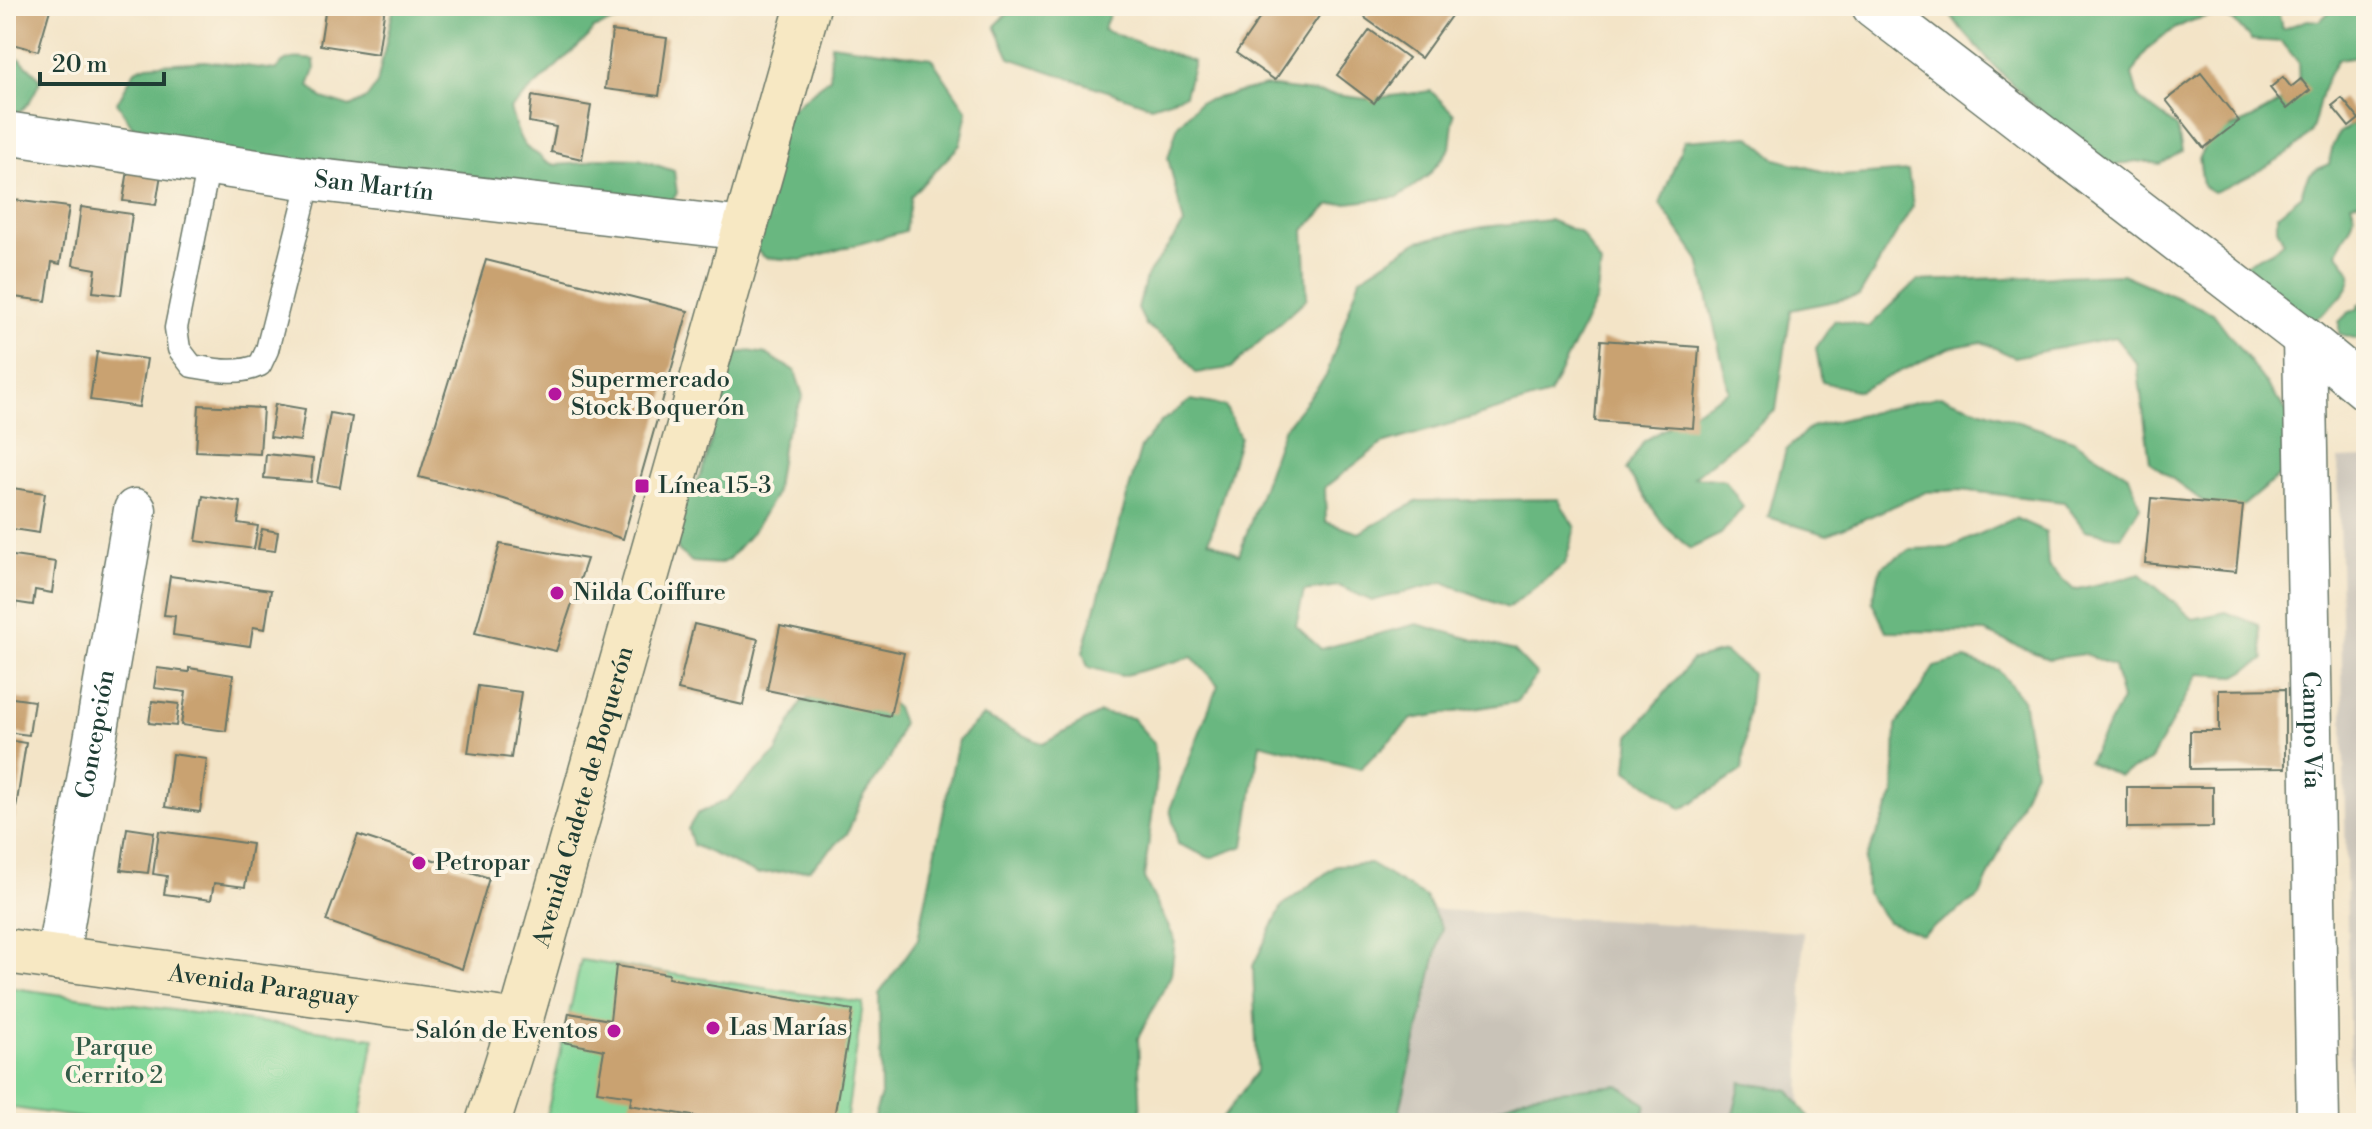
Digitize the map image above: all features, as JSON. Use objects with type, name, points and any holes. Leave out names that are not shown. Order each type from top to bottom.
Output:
[{"type":"main road","name":"Avenida Cadete de Boquerón","points":[[488,1123],[520,1022],[808,6]]},
{"type":"main road","name":"Avenida Paraguay","points":[[6,951],[520,1022]]},
{"type":"street","points":[[1873,6],[2366,389]]},
{"type":"street","name":"San Martín","points":[[6,133],[310,179],[745,229]]},
{"type":"street","name":"Campo Vía","points":[[2304,338],[2318,1123]]},
{"type":"street","name":"Concepción","points":[[57,959],[135,510]]},
{"type":"lane","points":[[209,164],[176,328],[179,349],[192,366],[217,371],[245,372],[260,365],[267,350],[310,179]]},
{"type":"shaded area","points":[[2366,458],[2366,1123],[2351,1123],[2338,459]]},
{"type":"shaded area","points":[[1311,902],[1803,932],[1800,1123],[1300,1123]]},
{"type":"green space","points":[[394,6],[658,6],[593,29],[510,109],[522,142],[544,161],[555,165],[584,163],[598,158],[639,159],[674,171],[677,193],[669,206],[153,148],[132,126],[117,103],[135,70],[147,65],[205,61],[276,70],[284,62],[298,58],[314,60],[315,70],[309,86],[322,98],[350,107],[367,98],[377,84]]},
{"type":"green space","points":[[1015,6],[1113,6],[1103,30],[1194,62],[1185,95],[1151,106],[1010,58],[995,26]]},
{"type":"green space","points":[[1944,6],[2277,6],[2282,29],[2308,20],[2320,21],[2335,6],[2366,6],[2366,55],[2338,59],[2323,89],[2312,129],[2296,147],[2252,174],[2213,192],[2203,186],[2199,157],[2211,135],[2258,116],[2299,87],[2298,62],[2282,42],[2251,40],[2234,22],[2211,17],[2186,23],[2162,37],[2145,53],[2132,75],[2139,99],[2177,127],[2182,151],[2161,164],[2136,161],[2113,166],[2051,122],[1994,66]]},
{"type":"green space","points":[[831,44],[931,58],[967,111],[960,145],[911,196],[905,231],[802,260],[766,258],[737,236],[760,134],[830,78]]},
{"type":"green space","points":[[6,55],[20,59],[41,79],[28,103],[6,118]]},
{"type":"green space","points":[[1265,86],[1367,99],[1431,91],[1454,114],[1450,148],[1429,175],[1399,197],[1329,205],[1304,230],[1307,298],[1231,368],[1196,373],[1175,345],[1146,325],[1138,309],[1146,277],[1184,224],[1168,158],[1178,125],[1200,102]]},
{"type":"green space","points":[[2366,115],[2366,201],[2351,203],[2352,223],[2337,253],[2349,268],[2351,281],[2337,301],[2312,322],[2241,269],[2279,246],[2283,241],[2277,228],[2277,215],[2302,195],[2304,183],[2310,175],[2329,164],[2339,133]]},
{"type":"green space","points":[[1749,136],[1776,159],[1841,176],[1908,171],[1913,206],[1859,296],[1791,310],[1776,410],[1694,477],[1725,480],[1743,507],[1721,534],[1690,549],[1665,526],[1626,470],[1644,441],[1729,391],[1699,260],[1660,204],[1684,141]]},
{"type":"green space","points":[[1549,220],[1581,233],[1601,264],[1596,300],[1549,395],[1382,444],[1325,487],[1326,522],[1359,533],[1418,501],[1558,499],[1575,528],[1565,564],[1508,608],[1443,582],[1372,601],[1339,586],[1304,591],[1296,626],[1321,649],[1417,624],[1514,651],[1537,675],[1516,702],[1412,719],[1360,769],[1260,743],[1244,846],[1210,858],[1178,844],[1170,809],[1218,685],[1192,657],[1122,676],[1088,667],[1083,652],[1141,447],[1162,421],[1191,400],[1225,406],[1240,437],[1209,540],[1239,555],[1283,430],[1326,376],[1360,278],[1418,241],[1483,227]]},
{"type":"green space","points":[[2122,274],[2213,313],[2300,429],[2292,465],[2238,510],[2205,503],[2150,462],[2137,364],[2115,337],[2014,357],[1982,342],[1949,348],[1859,391],[1822,382],[1816,348],[1835,320],[1869,327],[1917,281]]},
{"type":"green space","points":[[2366,299],[2366,341],[2339,334],[2339,322]]},
{"type":"green space","points":[[748,351],[766,354],[795,371],[803,396],[783,441],[775,495],[754,530],[728,560],[719,564],[692,562],[679,551],[673,535],[676,510],[701,474],[712,438],[701,414],[732,355]]},
{"type":"green space","points":[[1940,396],[2073,440],[2129,476],[2140,507],[2121,537],[2085,530],[2064,502],[1960,490],[1926,492],[1827,535],[1768,517],[1786,450],[1811,427]]},
{"type":"green space","points":[[2015,518],[2046,532],[2048,566],[2074,590],[2141,574],[2193,619],[2226,612],[2259,625],[2264,660],[2236,676],[2199,674],[2150,761],[2119,776],[2088,762],[2122,700],[2114,666],[2084,654],[2049,659],[1985,632],[1886,631],[1872,602],[1881,567],[1911,549],[1949,548]]},
{"type":"green space","points":[[1724,652],[1752,673],[1742,771],[1682,809],[1627,770],[1630,736],[1692,660]]},
{"type":"green space","points":[[1965,659],[1999,670],[2023,700],[2035,770],[1980,896],[1922,935],[1888,922],[1867,894],[1865,860],[1894,795],[1896,726],[1934,667]]},
{"type":"green space","points":[[832,692],[884,697],[896,707],[902,723],[890,758],[861,801],[847,834],[810,869],[757,874],[693,845],[688,829],[697,814],[727,800],[776,753],[801,702]]},
{"type":"green space","points":[[1100,713],[1132,718],[1154,743],[1157,778],[1144,878],[1175,940],[1171,975],[1138,1038],[1141,1123],[872,1123],[881,1095],[879,994],[918,939],[958,740],[983,716],[1043,744]]},
{"type":"green space","points":[[1370,864],[1425,897],[1442,928],[1397,1123],[1219,1123],[1257,1071],[1253,966],[1282,906],[1337,865]]},
{"type":"green space","name":"Las Marías","points":[[581,960],[863,1003],[846,1123],[545,1123]]},
{"type":"green space","name":"Parque Cerrito 2","points":[[6,987],[374,1038],[359,1123],[115,1123],[6,1107]]},
{"type":"green space","points":[[1741,1082],[1789,1090],[1812,1123],[1733,1123]]},
{"type":"green space","points":[[1618,1085],[1646,1104],[1642,1123],[1450,1123],[1484,1115],[1530,1094]]},
{"type":"building","points":[[6,6],[51,6],[38,51],[6,42]]},
{"type":"building","points":[[326,6],[385,6],[378,54],[320,45]]},
{"type":"building","points":[[1268,6],[1326,6],[1275,80],[1236,53]]},
{"type":"building","points":[[1374,6],[1458,6],[1421,58],[1365,18]]},
{"type":"building","points":[[1370,30],[1408,58],[1374,103],[1337,75]]},
{"type":"building","points":[[612,31],[667,38],[659,96],[605,89]]},
{"type":"building","points":[[2201,73],[2239,121],[2204,148],[2166,100]]},
{"type":"building","points":[[2283,77],[2291,87],[2301,79],[2310,90],[2287,109],[2270,88]]},
{"type":"building","points":[[532,96],[591,106],[582,159],[551,152],[556,127],[529,122]]},
{"type":"building","points":[[2342,98],[2359,119],[2349,127],[2332,106]]},
{"type":"building","points":[[130,158],[163,162],[156,205],[123,201]]},
{"type":"building","points":[[6,199],[69,207],[60,264],[52,262],[46,301],[6,296]]},
{"type":"building","points":[[81,207],[132,214],[121,295],[93,292],[96,269],[73,265]]},
{"type":"building","name":"Supermercado Stock Boquerón","points":[[486,260],[688,311],[623,539],[504,499],[419,477]]},
{"type":"building","points":[[1601,340],[1699,347],[1693,428],[1595,421]]},
{"type":"building","points":[[97,352],[147,359],[139,407],[90,400]]},
{"type":"building","points":[[275,404],[305,409],[300,441],[270,437]]},
{"type":"building","points":[[199,405],[263,408],[260,454],[196,451]]},
{"type":"building","points":[[330,413],[352,417],[340,487],[317,483]]},
{"type":"building","points":[[266,454],[313,459],[311,482],[264,478]]},
{"type":"building","points":[[6,487],[45,493],[39,533],[6,528]]},
{"type":"building","points":[[203,496],[241,502],[238,523],[258,526],[254,549],[196,541]]},
{"type":"building","points":[[2151,498],[2243,506],[2236,572],[2145,563]]},
{"type":"building","points":[[262,529],[278,532],[275,551],[258,549]]},
{"type":"building","points":[[500,544],[587,559],[556,651],[475,633]]},
{"type":"building","points":[[6,555],[56,562],[52,593],[35,590],[33,605],[6,601]]},
{"type":"building","points":[[170,576],[271,590],[265,629],[253,627],[250,646],[173,635],[175,616],[164,615]]},
{"type":"building","points":[[6,603],[16,605],[13,620],[6,619]]},
{"type":"building","points":[[694,624],[758,639],[743,705],[678,690]]},
{"type":"building","points":[[780,626],[904,653],[890,716],[767,690]]},
{"type":"building","points":[[157,668],[189,672],[189,668],[233,675],[226,731],[181,725],[186,692],[154,688]]},
{"type":"building","points":[[478,686],[521,692],[511,758],[468,753]]},
{"type":"building","points":[[2285,689],[2285,768],[2190,769],[2190,731],[2219,731],[2219,690]]},
{"type":"building","points":[[6,697],[34,701],[29,735],[6,732]]},
{"type":"building","points":[[152,701],[179,704],[176,726],[149,723]]},
{"type":"building","points":[[6,740],[26,743],[14,821],[6,819]]},
{"type":"building","points":[[172,754],[207,759],[200,812],[165,807]]},
{"type":"building","points":[[2127,787],[2213,787],[2213,827],[2127,828]]},
{"type":"building","points":[[127,828],[154,832],[148,873],[121,870]]},
{"type":"building","points":[[159,831],[252,844],[245,887],[214,883],[211,900],[164,894],[167,876],[153,874]]},
{"type":"building","points":[[358,835],[489,878],[462,969],[326,921]]},
{"type":"building","name":"Las Marías","points":[[616,966],[853,1010],[833,1123],[732,1123],[630,1105],[632,1096],[597,1091],[604,1050],[563,1042],[569,1013],[610,1020]]},
{"type":"place","name":"Supermercado Stock Boquerón","points":[[555,394]]},
{"type":"place","name":"Línea 15-3","points":[[642,486]]},
{"type":"place","name":"Nilda Coiffure","points":[[557,593]]},
{"type":"place","name":"Petropar","points":[[419,863]]},
{"type":"place","name":"Las Marías","points":[[713,1028]]},
{"type":"place","name":"Salón de Eventos","points":[[614,1031]]}]
